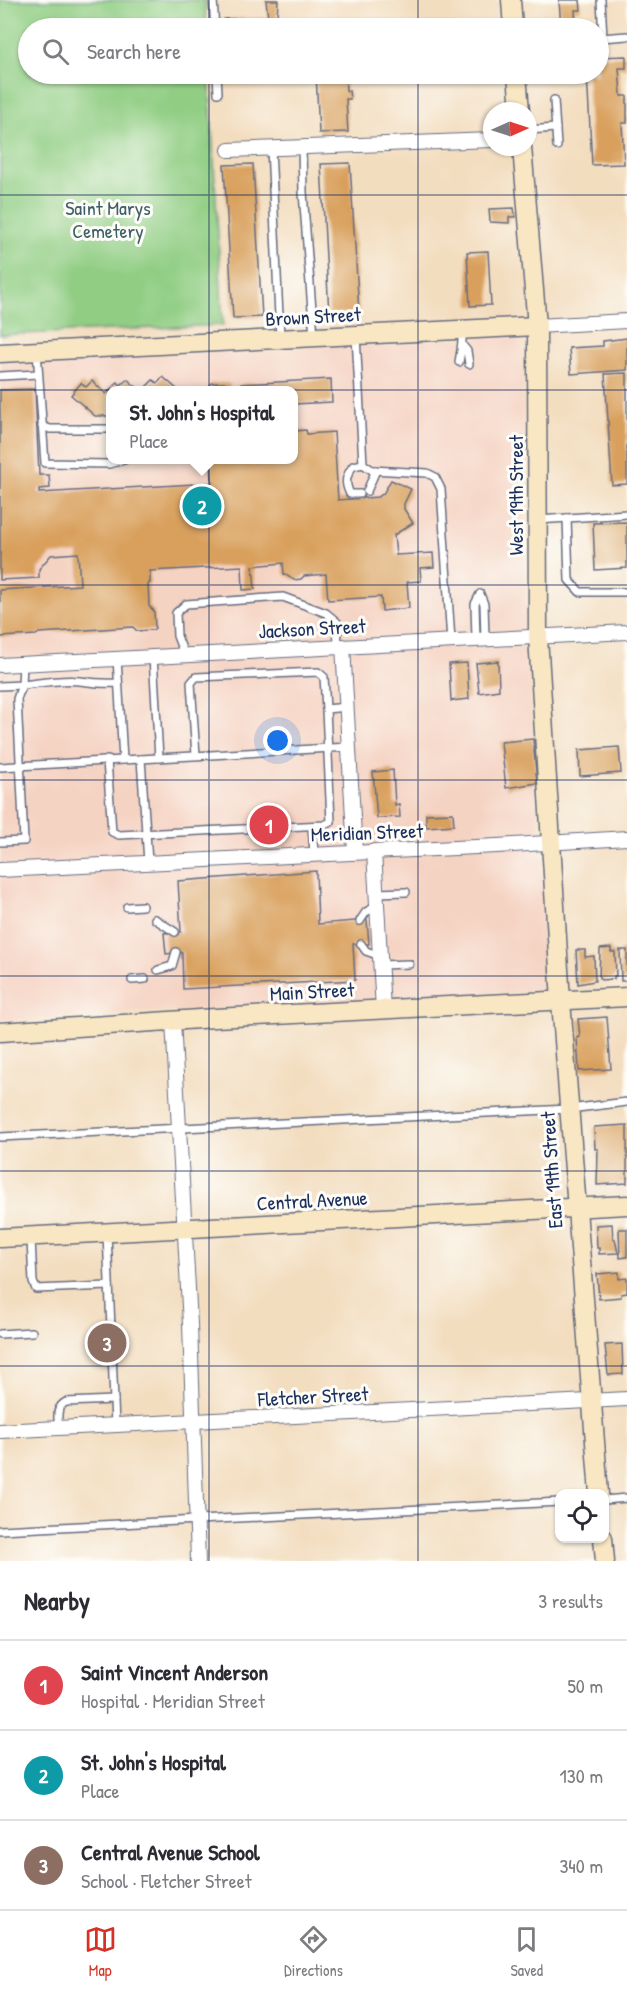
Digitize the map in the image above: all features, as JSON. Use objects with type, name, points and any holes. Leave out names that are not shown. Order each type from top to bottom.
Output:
[{"type":"street","points":[[511,0],[512,18]]},
{"type":"street","points":[[518,84],[519,102]]},
{"type":"street","points":[[229,150],[483,140]]},
{"type":"street","name":"West 19th Street","points":[[523,156],[537,326],[538,637],[550,843]]},
{"type":"street","name":"Brown Street","points":[[0,353],[356,336],[463,338],[537,326],[627,321]]},
{"type":"street","name":"Jackson Street","points":[[0,665],[627,632]]},
{"type":"street","points":[[340,646],[347,707],[355,852]]},
{"type":"street","name":"Meridian Street","points":[[0,870],[627,838]]},
{"type":"street","name":"East 19th Street","points":[[550,843],[599,1489]]},
{"type":"street","points":[[374,851],[383,1010]]},
{"type":"street","name":"Main Street","points":[[0,1032],[627,998]]},
{"type":"street","points":[[173,1021],[190,1324],[198,1561]]},
{"type":"street","name":"Central Avenue","points":[[0,1238],[627,1205]]},
{"type":"street","name":"Fletcher Street","points":[[0,1431],[627,1399]]},
{"type":"street","points":[[603,1543],[605,1561]]},
{"type":"lane","points":[[213,0],[214,18]]},
{"type":"lane","points":[[601,0],[601,18]]},
{"type":"lane","points":[[609,37],[627,36]]},
{"type":"lane","points":[[218,84],[218,93]]},
{"type":"lane","points":[[554,100],[557,146]]},
{"type":"lane","points":[[537,129],[556,128]]},
{"type":"lane","points":[[302,147],[303,192],[314,338]]},
{"type":"lane","points":[[271,148],[280,340]]},
{"type":"lane","points":[[356,336],[363,464]]},
{"type":"lane","points":[[459,362],[463,338]]},
{"type":"lane","points":[[463,338],[468,364]]},
{"type":"lane","points":[[36,351],[45,463],[106,464]]},
{"type":"lane","points":[[0,376],[38,374]]},
{"type":"lane","points":[[42,426],[50,429],[106,429]]},
{"type":"lane","points":[[376,471],[364,493],[350,494],[345,485],[347,476],[353,466],[363,464],[376,471],[427,473],[435,477],[441,489],[451,641]]},
{"type":"lane","points":[[538,520],[627,514]]},
{"type":"lane","points":[[567,518],[569,580],[580,592],[627,592]]},
{"type":"lane","points":[[480,594],[484,604],[480,639],[475,604],[480,594]]},
{"type":"lane","points":[[184,654],[177,636],[176,613],[186,604],[283,597],[326,613],[337,622],[340,646]]},
{"type":"lane","points":[[153,656],[159,758]]},
{"type":"lane","points":[[117,658],[123,760]]},
{"type":"lane","points":[[0,842],[24,841],[17,699],[22,685],[23,663]]},
{"type":"lane","points":[[107,760],[111,832],[119,835],[312,826],[331,822],[324,677],[318,672],[196,677],[191,683],[196,755]]},
{"type":"lane","points":[[0,686],[80,681],[92,684],[118,683]]},
{"type":"lane","points":[[326,709],[347,707]]},
{"type":"lane","points":[[0,767],[349,747]]},
{"type":"lane","points":[[141,759],[148,862]]},
{"type":"lane","points":[[312,826],[314,854]]},
{"type":"lane","points":[[360,921],[377,899],[406,891]]},
{"type":"lane","points":[[127,907],[142,906]]},
{"type":"lane","points":[[155,919],[175,932]]},
{"type":"lane","points":[[361,944],[366,951],[380,961],[409,964]]},
{"type":"lane","points":[[158,970],[172,966],[176,952]]},
{"type":"lane","points":[[132,980],[145,979]]},
{"type":"lane","points":[[0,1137],[569,1109],[627,1102]]},
{"type":"lane","points":[[107,1233],[115,1426]]},
{"type":"lane","points":[[31,1236],[33,1282],[36,1289],[109,1286]]},
{"type":"lane","points":[[0,1334],[32,1332]]},
{"type":"lane","points":[[59,1428],[58,1409],[62,1404],[114,1400]]},
{"type":"lane","points":[[609,1500],[627,1498]]},
{"type":"lane","points":[[0,1530],[555,1502]]},
{"type":"shaded area","points":[[510,336],[522,347],[528,667],[549,983],[542,990],[0,1020],[0,364]]},
{"type":"green space","name":"Saint Marys Cemetery","points":[[0,0],[205,0],[206,18],[18,18],[18,84],[210,84],[223,325],[0,335]]},
{"type":"building","points":[[266,0],[278,0],[277,18],[268,18]]},
{"type":"building","points":[[559,0],[580,0],[581,10],[575,10],[575,18],[560,18]]},
{"type":"building","points":[[626,56],[626,68],[619,68],[621,96],[627,96],[627,123],[622,123],[624,164],[592,165],[588,84],[609,84],[609,57]]},
{"type":"building","points":[[317,84],[346,84],[350,99],[346,99],[348,132],[319,133]]},
{"type":"building","points":[[350,163],[359,313],[329,314],[321,164]]},
{"type":"building","points":[[253,164],[262,317],[233,318],[224,165]]},
{"type":"building","points":[[514,208],[515,217],[509,217],[509,223],[490,222],[489,209]]},
{"type":"building","points":[[488,251],[491,305],[470,306],[467,252]]},
{"type":"building","points":[[627,338],[627,370],[571,374],[569,348],[603,346],[603,341]]},
{"type":"building","points":[[627,373],[627,484],[612,485],[605,374]]},
{"type":"building","points":[[163,377],[173,386],[147,386],[153,380],[157,383]]},
{"type":"building","points":[[127,379],[135,386],[113,386],[117,382],[121,385]]},
{"type":"building","points":[[331,379],[332,402],[298,404],[298,386],[241,386],[241,384]]},
{"type":"building","points":[[92,381],[106,394],[106,416],[95,416],[71,395],[81,383],[86,387]]},
{"type":"building","points":[[227,383],[230,386],[210,386]]},
{"type":"building","points":[[35,389],[39,475],[49,475],[50,488],[39,489],[39,493],[212,483],[211,464],[298,464],[298,431],[306,430],[307,434],[334,432],[338,500],[378,497],[383,494],[391,480],[411,489],[404,509],[413,523],[394,535],[396,555],[433,553],[434,567],[420,568],[421,581],[407,582],[409,608],[382,611],[381,597],[328,600],[326,574],[304,576],[294,580],[284,574],[283,563],[253,566],[255,589],[243,590],[242,566],[150,571],[149,606],[154,611],[155,628],[153,630],[137,631],[133,627],[0,637],[0,590],[80,585],[78,553],[51,555],[39,569],[39,578],[0,580],[0,390]]},
{"type":"building","points":[[627,522],[627,568],[595,570],[593,523]]},
{"type":"building","points":[[498,661],[499,690],[479,693],[476,663]]},
{"type":"building","points":[[467,663],[469,699],[451,701],[449,664]]},
{"type":"building","points":[[533,739],[537,783],[506,788],[501,742]]},
{"type":"building","points":[[619,747],[621,773],[580,776],[579,750]]},
{"type":"building","points":[[393,770],[395,805],[399,804],[400,817],[377,818],[373,772]]},
{"type":"building","points":[[453,813],[454,825],[426,827],[426,814]]},
{"type":"building","points":[[316,871],[318,924],[367,920],[369,944],[353,944],[355,980],[183,989],[182,952],[166,954],[164,933],[181,932],[178,881]]},
{"type":"building","points":[[611,948],[611,952],[615,952],[616,976],[614,979],[601,980],[599,978],[600,949]]},
{"type":"building","points":[[576,950],[585,950],[585,957],[594,956],[595,981],[578,984]]},
{"type":"building","points":[[620,950],[627,950],[627,981],[621,981]]},
{"type":"building","points":[[607,1017],[611,1069],[579,1071],[578,1019]]},
{"type":"building","points":[[627,1125],[627,1183],[597,1185],[598,1149],[595,1149],[594,1127]]},
{"type":"building","points":[[612,1224],[613,1239],[615,1239],[618,1253],[599,1254],[596,1225]]},
{"type":"building","points":[[619,1229],[627,1229],[627,1257],[620,1258]]},
{"type":"building","points":[[619,1272],[619,1279],[627,1278],[627,1293],[621,1294],[621,1297],[599,1299],[597,1274]]},
{"type":"building","points":[[622,1344],[623,1374],[608,1375],[605,1345]]},
{"type":"place","name":"St. John's Hospital","points":[[202,506]]},
{"type":"place","name":"Saint Vincent Anderson","points":[[269,825]]},
{"type":"place","name":"Central Avenue School","points":[[107,1343]]}]
